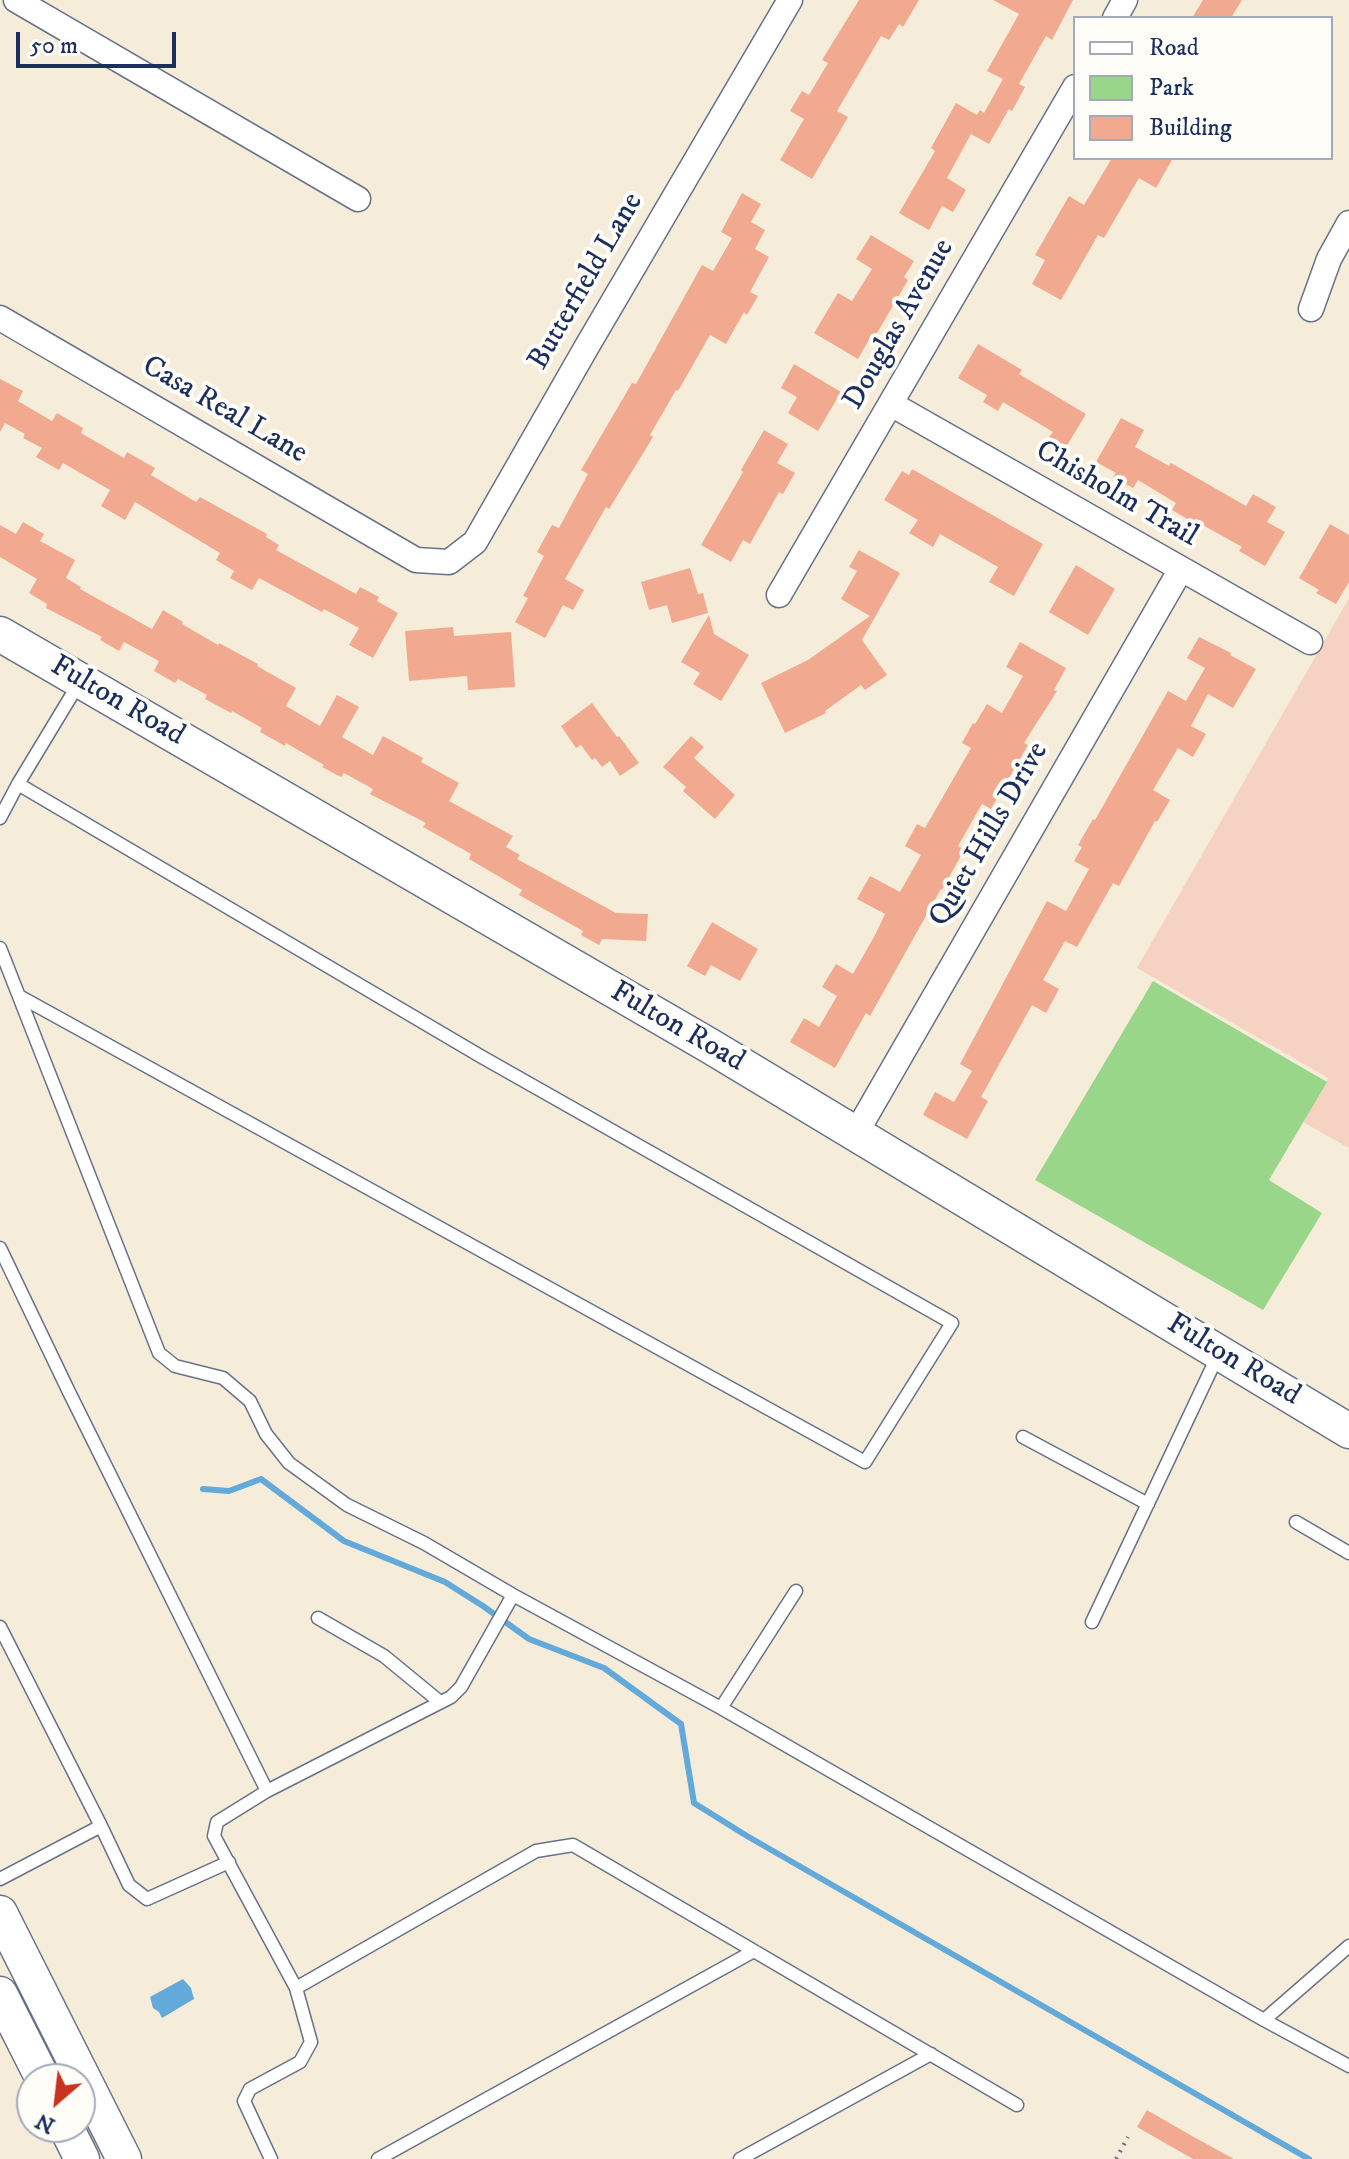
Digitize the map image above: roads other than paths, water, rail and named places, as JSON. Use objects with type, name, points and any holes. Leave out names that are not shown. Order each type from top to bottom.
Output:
[{"type":"street","points":[[16,0],[358,199]]},
{"type":"street","name":"Butterfield Lane","points":[[416,560],[449,562],[475,542],[593,334],[790,0]]},
{"type":"street","name":"Douglas Avenue","points":[[779,595],[1073,90]]},
{"type":"street","points":[[1311,309],[1329,259],[1349,223]]},
{"type":"street","name":"Casa Real Lane","points":[[0,318],[416,560]]},
{"type":"street","name":"Chisholm Trail","points":[[891,404],[1310,642]]},
{"type":"street","name":"Quiet Hills Drive","points":[[856,1133],[1181,569]]},
{"type":"street","name":"Fulton Road","points":[[0,634],[710,1046],[1349,1431]]},
{"type":"street","points":[[0,1913],[124,2159]]},
{"type":"street","points":[[0,1994],[35,2063]]},
{"type":"lane","points":[[0,818],[81,682]]},
{"type":"lane","points":[[18,784],[482,1057],[952,1323],[865,1462],[19,996]]},
{"type":"lane","points":[[0,948],[159,1353],[175,1366],[223,1378],[250,1401],[266,1434],[289,1463],[347,1505],[424,1543],[721,1708],[1349,2066]]},
{"type":"lane","points":[[0,1248],[267,1791]]},
{"type":"lane","points":[[1092,1622],[1219,1352]]},
{"type":"lane","points":[[1023,1437],[1148,1504]]},
{"type":"lane","points":[[1296,1522],[1349,1553]]},
{"type":"lane","points":[[721,1708],[796,1591]]},
{"type":"lane","points":[[271,2159],[244,2101],[250,2089],[300,2062],[311,2042],[296,1988],[214,1836],[217,1822],[267,1791],[451,1697],[461,1687],[513,1595]]},
{"type":"lane","points":[[318,1618],[384,1656],[440,1702]]},
{"type":"lane","points":[[0,1627],[129,1885],[147,1899],[229,1862]]},
{"type":"lane","points":[[0,1879],[101,1826]]},
{"type":"lane","points":[[296,1988],[536,1851],[573,1845],[1017,2105]]},
{"type":"lane","points":[[1264,2020],[1349,1946]]},
{"type":"lane","points":[[378,2159],[754,1951]]},
{"type":"lane","points":[[740,2159],[931,2054]]},
{"type":"water","points":[[183,1979],[191,1988],[194,1999],[162,2018],[153,2008],[150,1997]]},
{"type":"waterway","points":[[203,1489],[229,1491],[261,1479],[344,1541],[445,1582],[529,1639],[604,1668],[681,1724],[694,1803],[1309,2159]]}]
